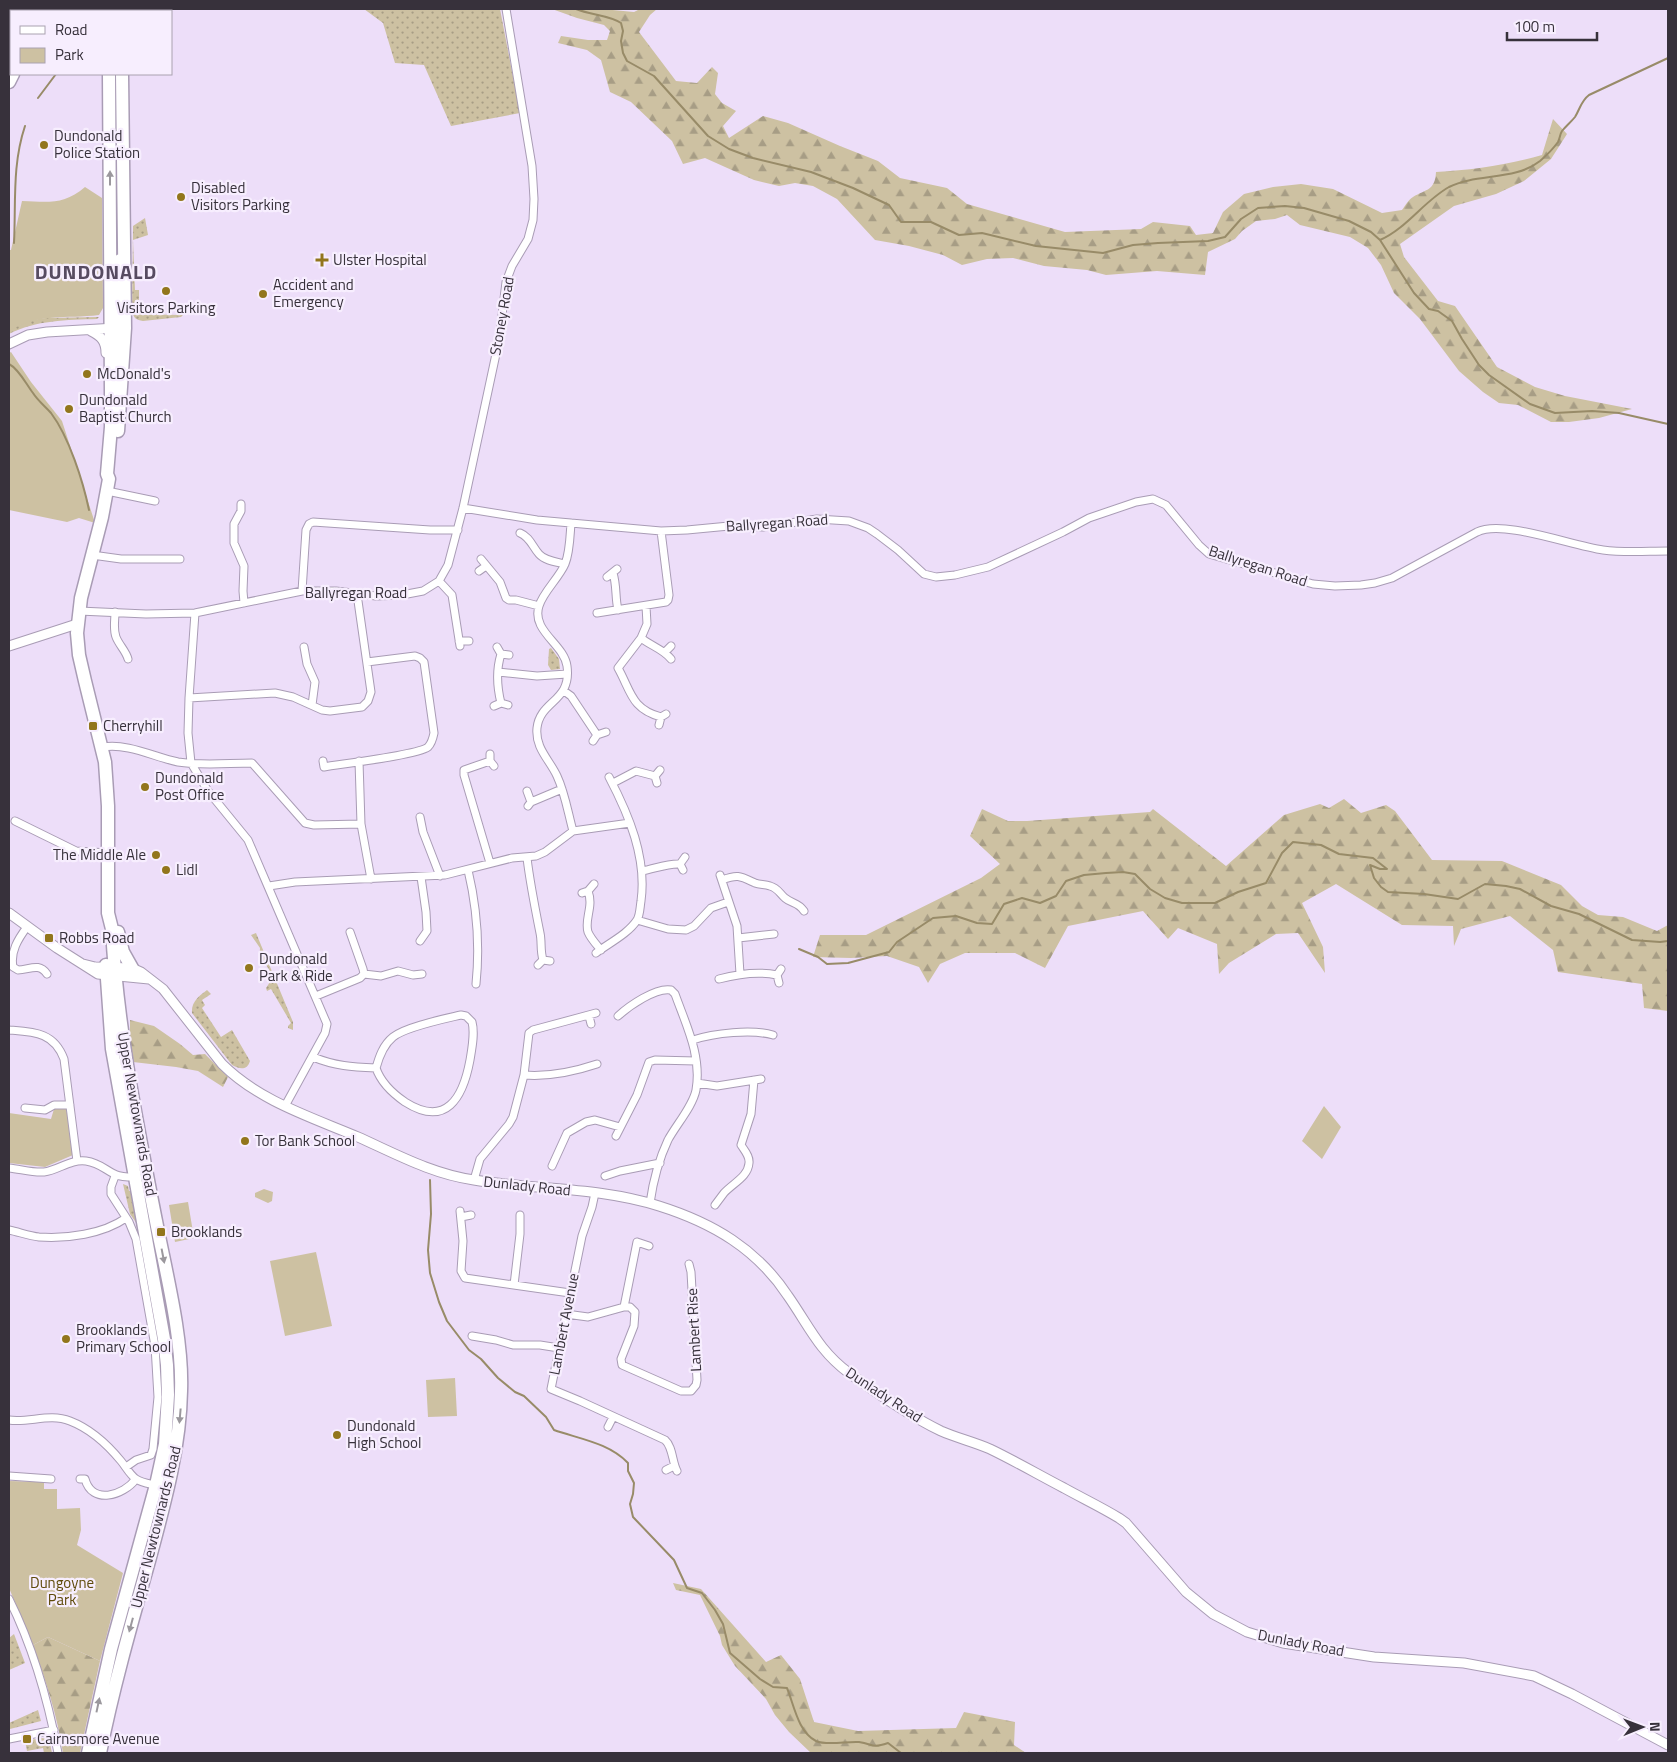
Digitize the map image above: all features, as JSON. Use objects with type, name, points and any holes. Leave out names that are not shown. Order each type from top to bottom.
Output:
[{"type":"highway","name":"Upper Newtownards Road","points":[[100,1753],[162,1487],[168,1420],[167,1366],[164,1339],[124,1048],[110,972],[112,929],[108,913],[107,778],[103,747],[79,655],[77,624],[112,474],[122,391],[109,75]]},
{"type":"highway","name":"Upper Newtownards Road","points":[[108,485],[106,474],[111,427],[111,387],[124,254],[122,75]]},
{"type":"highway","points":[[108,867],[115,878],[118,940],[132,968]]},
{"type":"highway","name":"Upper Newtownards Road","points":[[88,1753],[111,1650],[162,1487]]},
{"type":"street","name":"Stoney Road","points":[[463,508],[499,340],[506,282],[512,266],[528,239],[534,206],[532,166],[506,9]]},
{"type":"street","points":[[9,344],[28,335],[47,332],[118,328]]},
{"type":"street","points":[[88,330],[101,337],[105,343],[107,375],[111,387]]},
{"type":"street","points":[[108,485],[157,501]]},
{"type":"street","name":"Ballyregan Road","points":[[463,508],[528,519],[661,531],[729,526],[763,527],[826,519],[849,521],[868,528],[887,541],[924,574],[936,577],[944,577],[988,566],[1095,516],[1136,502],[1153,500],[1166,505],[1199,545],[1209,554],[1313,584],[1334,586],[1361,585],[1384,581],[1477,532],[1489,528],[1518,531],[1601,550],[1624,552],[1668,551]]},
{"type":"street","points":[[241,504],[241,511],[234,524],[234,544],[244,566],[244,603]]},
{"type":"street","points":[[463,508],[448,565],[439,581],[452,595],[460,643],[469,640]]},
{"type":"street","points":[[302,592],[306,530],[313,522],[430,530],[458,530]]},
{"type":"street","points":[[571,523],[565,564],[539,606],[538,620],[544,632],[564,658],[567,674],[566,686],[564,691],[543,712],[537,726],[537,738],[540,750],[557,776],[573,831]]},
{"type":"street","points":[[597,613],[666,602],[669,595],[661,531]]},
{"type":"street","points":[[526,533],[540,555],[565,564]]},
{"type":"street","points":[[92,555],[122,560],[180,559]]},
{"type":"street","points":[[481,559],[500,582],[506,598],[539,606]]},
{"type":"street","points":[[479,571],[486,566]]},
{"type":"street","points":[[612,573],[616,584],[615,597],[618,610]]},
{"type":"street","name":"Ballyregan Road","points":[[79,610],[163,614],[195,613],[302,592],[336,591],[389,596],[412,594],[423,591],[439,581]]},
{"type":"street","points":[[189,698],[275,693],[293,697],[322,710],[330,711],[358,708],[366,704],[371,692],[357,594]]},
{"type":"street","points":[[646,606],[647,624],[641,638],[618,668],[624,678],[626,688],[640,706],[651,714],[663,715],[659,725]]},
{"type":"street","points":[[115,612],[114,630],[127,653],[128,659]]},
{"type":"street","points":[[195,613],[188,733],[191,763],[208,791],[248,840],[326,1018],[327,1028],[285,1106]]},
{"type":"street","points":[[9,646],[77,624]]},
{"type":"street","points":[[641,638],[651,646],[668,649],[671,659]]},
{"type":"street","points":[[304,647],[307,664],[315,682],[312,705]]},
{"type":"street","points":[[501,705],[498,689],[498,665],[502,652]]},
{"type":"street","points":[[323,761],[324,767],[422,750],[430,745],[434,736],[424,662],[415,656],[367,662]]},
{"type":"street","points":[[498,672],[537,676],[567,674]]},
{"type":"street","points":[[564,691],[571,696],[595,738],[606,732]]},
{"type":"street","points":[[103,747],[114,746],[179,762],[252,763],[257,766],[305,823],[314,826],[361,824]]},
{"type":"street","points":[[490,864],[464,770],[491,760]]},
{"type":"street","points":[[359,761],[361,824],[371,879]]},
{"type":"street","points":[[594,884],[585,892],[591,903],[587,922],[588,930],[598,951],[627,930],[637,920],[642,893],[642,871],[630,823],[611,780],[636,771],[657,776]]},
{"type":"street","points":[[527,791],[529,804],[562,789]]},
{"type":"street","points":[[420,817],[423,832],[440,876]]},
{"type":"street","points":[[15,821],[76,851],[108,854]]},
{"type":"street","points":[[269,886],[295,882],[440,876],[512,858],[527,858],[545,852],[573,831],[630,823]]},
{"type":"street","points":[[642,871],[672,864],[682,867],[685,857]]},
{"type":"street","points":[[527,858],[534,906],[541,935],[540,949],[544,962]]},
{"type":"street","points":[[468,870],[478,923],[479,959],[476,984]]},
{"type":"street","points":[[740,974],[736,926],[721,878],[737,875],[757,884],[772,886],[786,899],[803,906]]},
{"type":"street","points":[[420,941],[427,931],[421,877]]},
{"type":"street","points":[[637,920],[668,929],[686,930],[694,926],[711,908],[728,902]]},
{"type":"street","points":[[9,913],[98,974],[132,968]]},
{"type":"street","points":[[28,927],[19,937],[11,957],[13,966],[18,970],[38,967],[44,969],[47,974]]},
{"type":"street","points":[[349,930],[364,974]]},
{"type":"street","points":[[738,938],[774,934]]},
{"type":"street","name":"Dunlady Road","points":[[132,968],[141,972],[169,996],[232,1074],[251,1088],[285,1106],[424,1167],[474,1180],[631,1198],[650,1203],[714,1228],[751,1253],[776,1279],[824,1352],[850,1374],[942,1432],[988,1448],[1126,1523],[1186,1592],[1213,1614],[1247,1632],[1283,1642],[1374,1656],[1464,1662],[1534,1676],[1572,1694],[1668,1746]]},
{"type":"street","points":[[364,974],[381,976],[398,971],[413,975],[422,974]]},
{"type":"street","points":[[110,972],[148,979]]},
{"type":"street","points":[[316,996],[360,978],[364,974]]},
{"type":"street","points":[[719,979],[740,974],[779,976]]},
{"type":"street","points":[[618,1016],[644,998],[663,990],[671,990],[675,994],[693,1040],[697,1083],[694,1099],[668,1142],[660,1163],[650,1203]]},
{"type":"street","points":[[474,1180],[480,1159],[513,1117],[524,1075],[530,1031],[593,1014],[591,1024]]},
{"type":"street","points":[[460,1016],[468,1018],[472,1022],[472,1041],[468,1071],[456,1098],[445,1108],[431,1112],[417,1109],[387,1087],[376,1068],[385,1046],[393,1036],[403,1030],[460,1016]]},
{"type":"street","points":[[693,1040],[715,1034],[771,1034],[770,1025]]},
{"type":"street","points":[[9,1030],[37,1032],[46,1036],[59,1048],[64,1059],[77,1161]]},
{"type":"street","points":[[313,1057],[331,1064],[348,1067],[376,1068]]},
{"type":"street","points":[[616,1136],[637,1095],[650,1061],[696,1061]]},
{"type":"street","points":[[524,1075],[558,1074],[594,1065],[593,1074]]},
{"type":"street","points":[[697,1083],[717,1086],[757,1080],[751,1114],[741,1145],[750,1162],[739,1181],[725,1192],[719,1203]]},
{"type":"street","points":[[25,1108],[45,1110],[54,1105],[70,1105]]},
{"type":"street","points":[[552,1166],[567,1133],[586,1122],[595,1120],[620,1126]]},
{"type":"street","points":[[743,1142],[752,1144]]},
{"type":"street","points":[[9,1168],[44,1172],[77,1161],[96,1163],[115,1176],[128,1178],[141,1175]]},
{"type":"street","points":[[605,1176],[660,1163]]},
{"type":"street","points":[[115,1176],[111,1187],[111,1194],[136,1239],[153,1329],[157,1362],[158,1397],[151,1455],[136,1460],[126,1467]]},
{"type":"street","name":"Lambert Avenue","points":[[595,1193],[582,1236],[551,1389],[667,1441],[675,1469],[666,1470]]},
{"type":"street","points":[[471,1215],[461,1214],[463,1241],[461,1272],[463,1276],[471,1280],[570,1293]]},
{"type":"street","points":[[9,1230],[38,1237],[64,1237],[111,1226],[126,1218]]},
{"type":"street","points":[[514,1285],[520,1218],[529,1221]]},
{"type":"street","points":[[566,1314],[588,1317],[624,1307],[637,1242],[649,1246]]},
{"type":"street","name":"Lambert Rise","points":[[624,1307],[630,1307],[636,1314],[634,1326],[621,1359],[622,1365],[682,1391],[691,1391],[697,1382],[695,1271],[689,1264]]},
{"type":"street","points":[[477,1346],[475,1336],[520,1346],[540,1345],[559,1348]]},
{"type":"street","points":[[608,1427],[614,1417]]},
{"type":"street","points":[[9,1420],[21,1422],[51,1418],[68,1420],[102,1440],[136,1480],[162,1487]]},
{"type":"street","points":[[9,1476],[51,1479]]},
{"type":"street","points":[[80,1479],[85,1479],[90,1489],[96,1493],[111,1496],[124,1491],[136,1480]]},
{"type":"street","points":[[9,1599],[32,1653],[46,1697],[58,1753]]},
{"type":"street","points":[[9,1739],[54,1730]]},
{"type":"green space","points":[[364,9],[500,9],[520,113],[451,126],[424,65],[395,63],[383,23]]},
{"type":"green space","points":[[552,9],[602,9],[634,12],[640,9],[657,9],[650,15],[639,32],[676,81],[697,83],[712,67],[718,73],[715,94],[722,103],[736,111],[723,126],[729,138],[763,116],[788,123],[878,161],[900,178],[947,188],[967,204],[1065,232],[1141,229],[1153,222],[1190,226],[1196,235],[1213,233],[1223,212],[1244,194],[1273,187],[1301,184],[1333,189],[1382,213],[1402,210],[1411,198],[1432,186],[1436,172],[1516,162],[1542,155],[1553,119],[1567,134],[1551,159],[1524,181],[1496,194],[1454,206],[1400,244],[1404,257],[1438,301],[1455,306],[1497,367],[1535,387],[1565,396],[1632,409],[1599,418],[1551,422],[1518,405],[1499,403],[1459,371],[1420,319],[1394,293],[1381,265],[1368,248],[1350,237],[1300,225],[1287,215],[1275,219],[1256,221],[1242,231],[1235,239],[1208,252],[1205,275],[1157,271],[1106,275],[1087,270],[1044,266],[1013,258],[987,259],[962,265],[943,255],[875,240],[837,199],[813,186],[795,183],[779,186],[754,180],[705,158],[683,164],[672,141],[631,102],[610,92],[601,60],[587,50],[558,43],[561,36],[588,40],[607,40],[610,31],[604,25]]},
{"type":"green space","points":[[85,187],[102,198],[103,308],[99,315],[42,319],[20,325],[9,331],[9,250],[11,250],[22,201],[48,202],[63,200]]},
{"type":"green space","points":[[145,218],[148,235],[133,240],[135,290],[139,290],[139,314],[180,315],[188,313],[181,317],[143,321],[136,318],[132,312],[133,226]]},
{"type":"green space","points":[[99,317],[97,319],[41,323],[9,334],[9,329],[31,320]]},
{"type":"green space","points":[[11,352],[31,382],[62,421],[95,523],[79,518],[67,522],[9,510],[9,353]]},
{"type":"green space","points":[[551,648],[559,659],[560,669],[551,670],[548,665],[549,649]]},
{"type":"green space","points":[[1344,799],[1361,813],[1386,805],[1395,811],[1432,860],[1502,861],[1561,885],[1582,906],[1598,915],[1623,917],[1657,931],[1668,925],[1668,1011],[1644,1008],[1642,984],[1558,972],[1553,950],[1510,916],[1461,929],[1454,946],[1453,926],[1402,925],[1336,884],[1302,903],[1323,947],[1325,973],[1298,933],[1276,934],[1229,963],[1219,974],[1217,944],[1178,928],[1168,939],[1143,911],[1068,926],[1045,968],[1015,953],[965,953],[940,964],[928,983],[919,967],[887,956],[851,958],[813,957],[820,935],[866,935],[981,878],[1000,864],[970,836],[982,809],[1008,821],[1027,821],[1150,812],[1153,809],[1226,866],[1284,815],[1320,804],[1329,808]]},
{"type":"green space","points":[[256,933],[293,1022],[293,1030],[288,1028],[291,1023],[271,989],[267,991],[266,988],[271,976],[260,954],[260,948],[251,935]]},
{"type":"green space","points":[[207,990],[211,994],[202,1000],[205,1005],[202,1008],[221,1037],[232,1030],[250,1061],[245,1068],[232,1065],[192,1013],[194,1002]]},
{"type":"green space","points":[[130,1020],[154,1026],[193,1055],[205,1054],[228,1077],[223,1087],[198,1071],[133,1062]]},
{"type":"green space","points":[[1324,1106],[1341,1127],[1322,1159],[1302,1141]]},
{"type":"green space","points":[[56,1107],[66,1109],[73,1155],[45,1167],[9,1163],[9,1113],[51,1119]]},
{"type":"green space","points":[[123,1184],[128,1186],[129,1191],[131,1191],[137,1224],[130,1214]]},
{"type":"green space","points":[[146,1186],[170,1316],[177,1396],[169,1456],[172,1416],[140,1187]]},
{"type":"green space","points":[[264,1189],[273,1192],[272,1201],[268,1203],[255,1197],[255,1193]]},
{"type":"green space","points":[[188,1202],[194,1238],[175,1242],[169,1205]]},
{"type":"green space","points":[[316,1252],[332,1326],[285,1336],[270,1261]]},
{"type":"green space","points":[[455,1378],[457,1416],[428,1417],[426,1380]]},
{"type":"green space","name":"Dungoyne Park","points":[[9,1481],[44,1482],[44,1489],[57,1489],[57,1509],[80,1508],[81,1530],[77,1545],[123,1573],[100,1661],[48,1637],[33,1645],[9,1588]]},
{"type":"green space","points":[[673,1583],[701,1589],[766,1662],[781,1655],[800,1679],[814,1722],[858,1731],[956,1728],[964,1712],[1015,1722],[1014,1745],[1026,1753],[811,1753],[789,1732],[775,1715],[766,1699],[735,1666],[722,1645],[720,1636],[700,1595],[676,1590]]},
{"type":"green space","points":[[14,1634],[25,1663],[9,1670],[9,1638]]},
{"type":"green space","points":[[48,1637],[100,1661],[80,1753],[63,1753],[47,1685],[33,1645]]},
{"type":"green space","points":[[38,1710],[41,1721],[10,1729],[9,1723]]},
{"type":"green space","points":[[41,1738],[49,1739],[52,1753],[44,1753],[43,1748],[27,1751],[25,1741]]},
{"type":"waterway","points":[[576,9],[611,18],[621,23],[623,31],[621,41],[623,53],[627,61],[654,76],[708,136],[729,149],[753,158],[811,172],[853,188],[889,205],[901,222],[931,222],[959,235],[982,233],[1036,246],[1103,253],[1133,245],[1208,241],[1225,237],[1241,219],[1258,208],[1285,206],[1304,208],[1349,221],[1371,232],[1380,240],[1414,293],[1429,309],[1438,311],[1452,321],[1479,365],[1489,375],[1530,404],[1555,413],[1592,411],[1619,413],[1668,424]]},
{"type":"waterway","points":[[1380,240],[1399,229],[1431,200],[1449,187],[1472,180],[1519,172],[1540,161],[1558,142],[1562,131],[1575,117],[1586,97],[1668,58]]},
{"type":"waterway","points":[[38,98],[55,75]]},
{"type":"waterway","points":[[14,243],[16,170],[25,126]]},
{"type":"waterway","points":[[9,364],[19,373],[35,396],[58,423],[74,460],[89,510]]},
{"type":"waterway","points":[[799,949],[818,957],[827,964],[848,963],[889,952],[897,942],[933,918],[956,916],[977,923],[992,924],[1004,904],[1022,898],[1040,903],[1056,896],[1066,881],[1084,875],[1123,872],[1135,874],[1150,889],[1165,898],[1182,903],[1215,903],[1238,892],[1266,883],[1282,853],[1293,842],[1321,845],[1339,854],[1373,858],[1387,869],[1380,869],[1370,865],[1374,878],[1388,892],[1424,894],[1458,899],[1485,884],[1506,886],[1520,889],[1551,906],[1579,914],[1632,940],[1668,941]]},
{"type":"waterway","points":[[430,1180],[431,1214],[428,1250],[430,1273],[447,1321],[469,1350],[481,1359],[498,1378],[515,1392],[524,1396],[546,1417],[554,1430],[603,1446],[628,1463],[628,1471],[634,1483],[630,1504],[633,1517],[674,1560],[687,1588],[702,1593],[715,1610],[723,1624],[730,1653],[760,1679],[773,1687],[787,1688],[801,1725],[810,1737],[816,1741],[826,1743],[859,1742],[875,1746],[888,1743],[901,1753]]},
{"type":"place","name":"Dundonald Police Station","points":[[44,145]]},
{"type":"place","name":"Disabled Visitors Parking","points":[[181,197]]},
{"type":"place","name":"Ulster Hospital","points":[[322,260]]},
{"type":"place","name":"Visitors Parking","points":[[166,291]]},
{"type":"place","name":"Accident and Emergency","points":[[263,294]]},
{"type":"place","name":"McDonald's","points":[[87,374]]},
{"type":"place","name":"Dundonald Baptist Church","points":[[69,409]]},
{"type":"place","name":"Cherryhill","points":[[93,726]]},
{"type":"place","name":"Dundonald Post Office","points":[[145,787]]},
{"type":"place","name":"The Middle Ale","points":[[156,855]]},
{"type":"place","name":"Lidl","points":[[166,870]]},
{"type":"place","name":"Robbs Road","points":[[49,938]]},
{"type":"place","name":"Dundonald Park & Ride","points":[[249,968]]},
{"type":"place","name":"Tor Bank School","points":[[245,1141]]},
{"type":"place","name":"Brooklands","points":[[161,1232]]},
{"type":"place","name":"Brooklands Primary School","points":[[66,1339]]},
{"type":"place","name":"Dundonald High School","points":[[337,1435]]},
{"type":"place","name":"Cairnsmore Avenue","points":[[27,1739]]},
{"type":"district","name":"DUNDONALD","points":[[96,272]]}]
